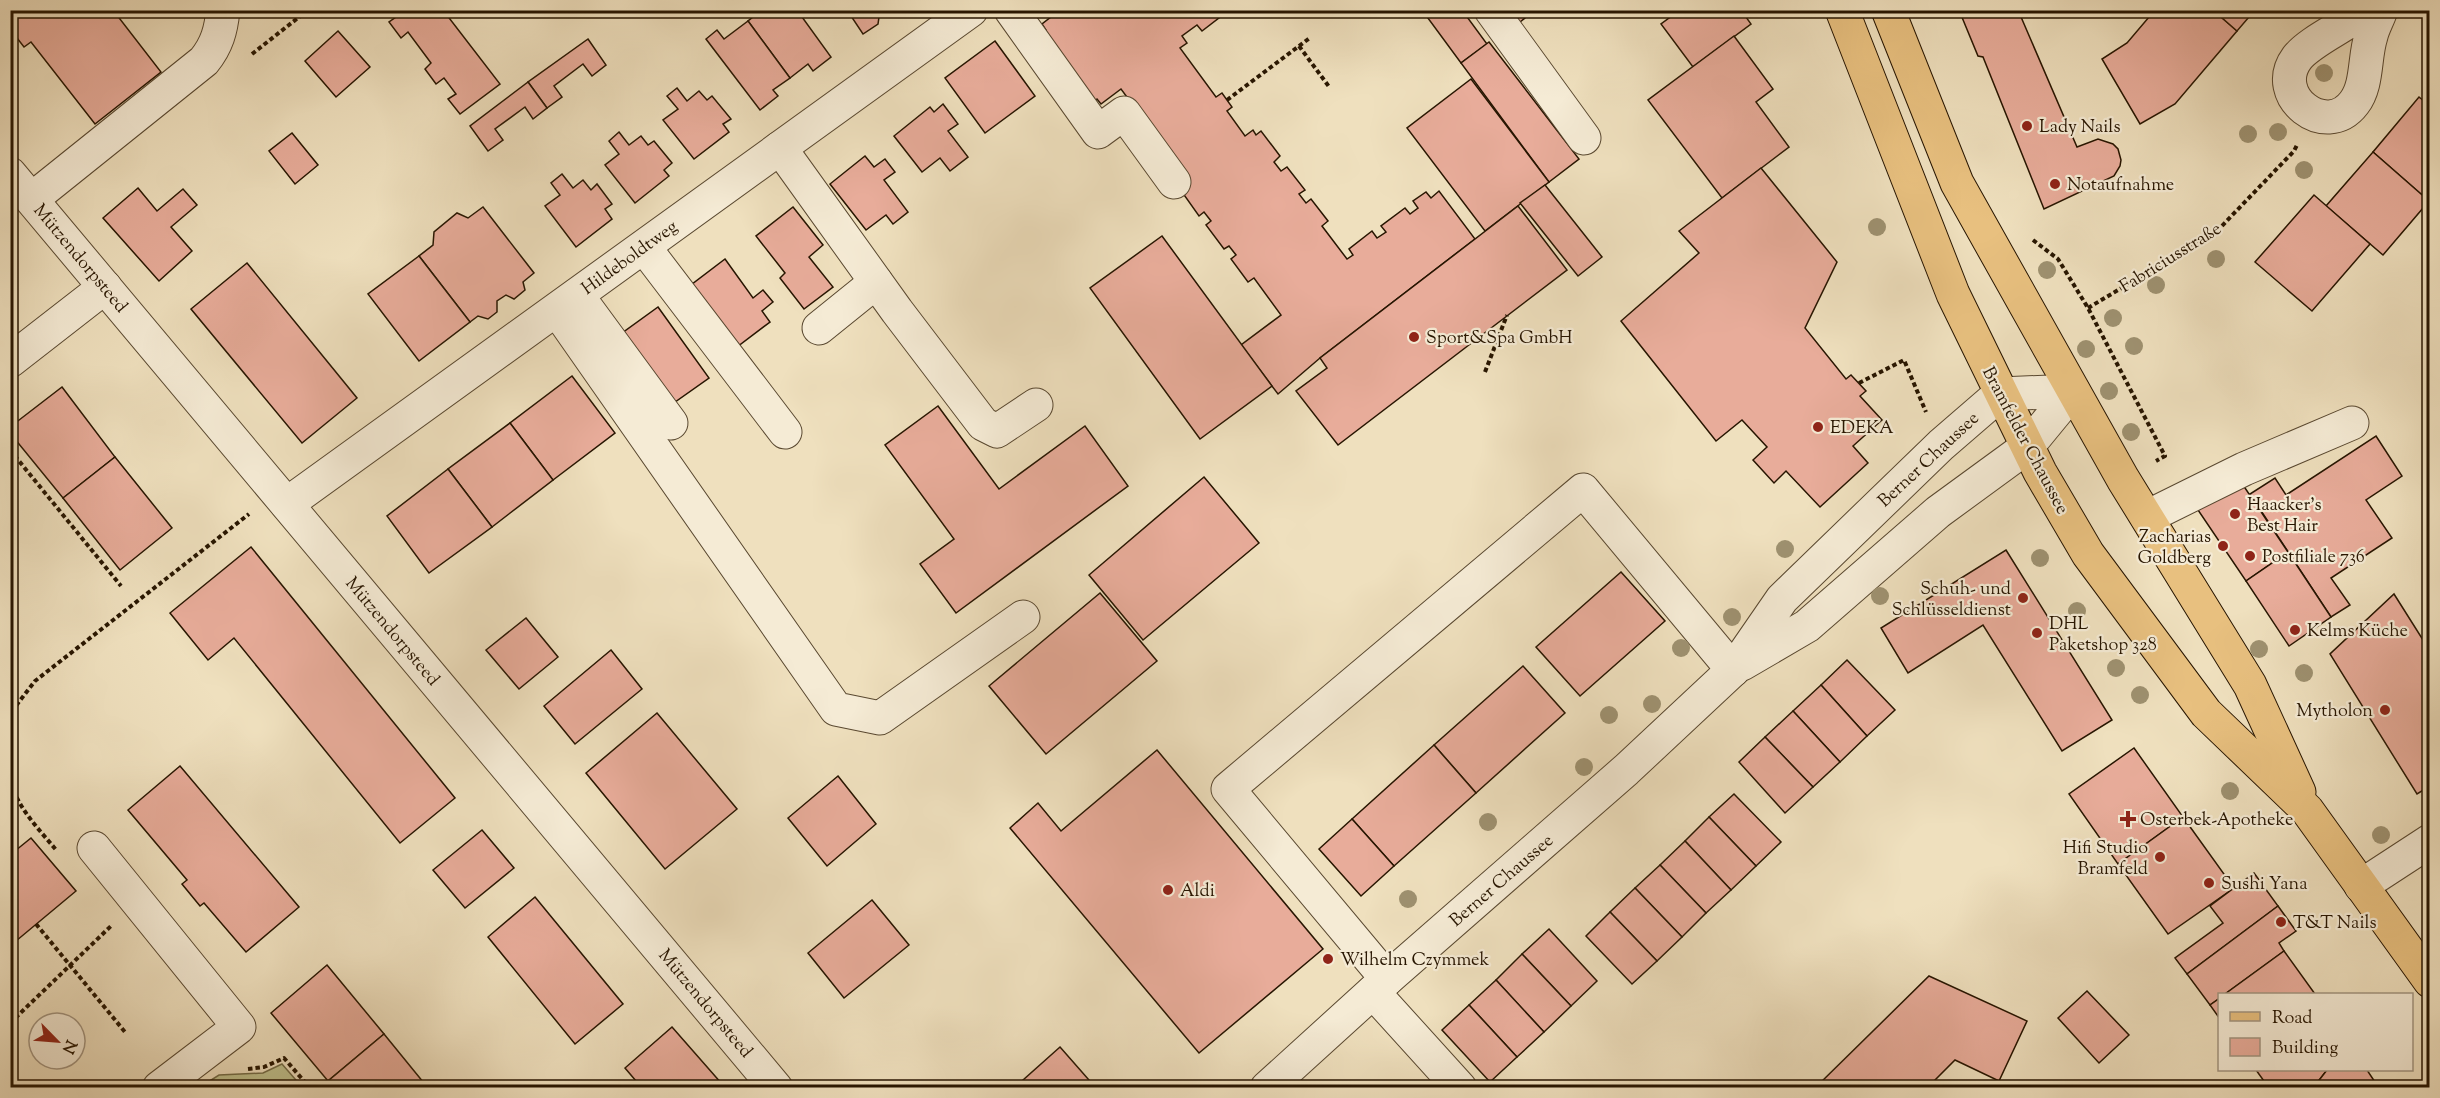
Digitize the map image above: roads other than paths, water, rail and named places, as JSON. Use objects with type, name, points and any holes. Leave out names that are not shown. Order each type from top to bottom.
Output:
[{"type":"main road","name":"Bramfelder Chaussee","points":[[1842,10],[1953,294],[2027,447],[2088,554],[2206,713],[2307,810],[2430,981]]},
{"type":"main road","name":"Bramfelder Chaussee","points":[[1888,10],[1957,183],[2123,479],[2250,685],[2307,810]]},
{"type":"street","points":[[32,199],[204,61],[213,50],[221,30],[223,10]]},
{"type":"street","name":"Hildeboldtweg","points":[[282,498],[567,303],[971,10]]},
{"type":"street","points":[[1011,10],[1098,132],[1124,113],[1174,182]]},
{"type":"street","points":[[1491,10],[1584,138]]},
{"type":"street","points":[[2365,10],[2302,52],[2291,68],[2290,88],[2294,99],[2302,109],[2312,115],[2332,116],[2342,113],[2356,100],[2360,92],[2370,37],[2381,10]]},
{"type":"street","points":[[780,148],[876,282],[983,424],[997,431],[1036,405]]},
{"type":"street","name":"Mützendorpsteed","points":[[10,174],[776,1088]]},
{"type":"street","points":[[644,247],[784,432]]},
{"type":"street","points":[[819,328],[876,282]]},
{"type":"street","points":[[10,361],[105,287]]},
{"type":"street","points":[[567,303],[671,423]]},
{"type":"street","points":[[567,303],[836,709],[880,718],[1023,617]]},
{"type":"street","points":[[2000,394],[2073,391]]},
{"type":"street","name":"Berner Chaussee","points":[[1733,670],[1807,626],[1938,512],[2027,447],[2073,391]]},
{"type":"street","name":"Berner Chaussee","points":[[1267,1088],[1380,985],[1626,770],[1733,670],[1782,599],[1941,445],[2000,394]]},
{"type":"street","points":[[2147,517],[2244,469],[2352,423]]},
{"type":"street","points":[[1460,1088],[1228,789],[1583,490],[1733,670]]},
{"type":"street","points":[[2361,886],[2430,841]]},
{"type":"street","points":[[94,848],[239,1027],[159,1088]]},
{"type":"place","name":"Lady Nails","points":[[2027,126]]},
{"type":"place","name":"Notaufnahme","points":[[2055,184]]},
{"type":"place","name":"Sport&Spa GmbH","points":[[1414,337]]},
{"type":"place","name":"EDEKA","points":[[1818,427]]},
{"type":"place","name":"Haacker's Best Hair","points":[[2235,514]]},
{"type":"place","name":"Zacharias Goldberg","points":[[2223,546]]},
{"type":"place","name":"Postfiliale 736","points":[[2250,556]]},
{"type":"place","name":"Schuh- und Schlüsseldienst","points":[[2023,598]]},
{"type":"place","name":"Kelms Küche","points":[[2295,630]]},
{"type":"place","name":"DHL Paketshop 328","points":[[2037,633]]},
{"type":"place","name":"Mytholon","points":[[2385,710]]},
{"type":"place","name":"Osterbek-Apotheke","points":[[2128,819]]},
{"type":"place","name":"Hifi Studio Bramfeld","points":[[2160,857]]},
{"type":"place","name":"Sushi Yana","points":[[2209,883]]},
{"type":"place","name":"Aldi","points":[[1168,890]]},
{"type":"place","name":"T&T Nails","points":[[2281,922]]},
{"type":"place","name":"Wilhelm Czymmek","points":[[1328,959]]}]
